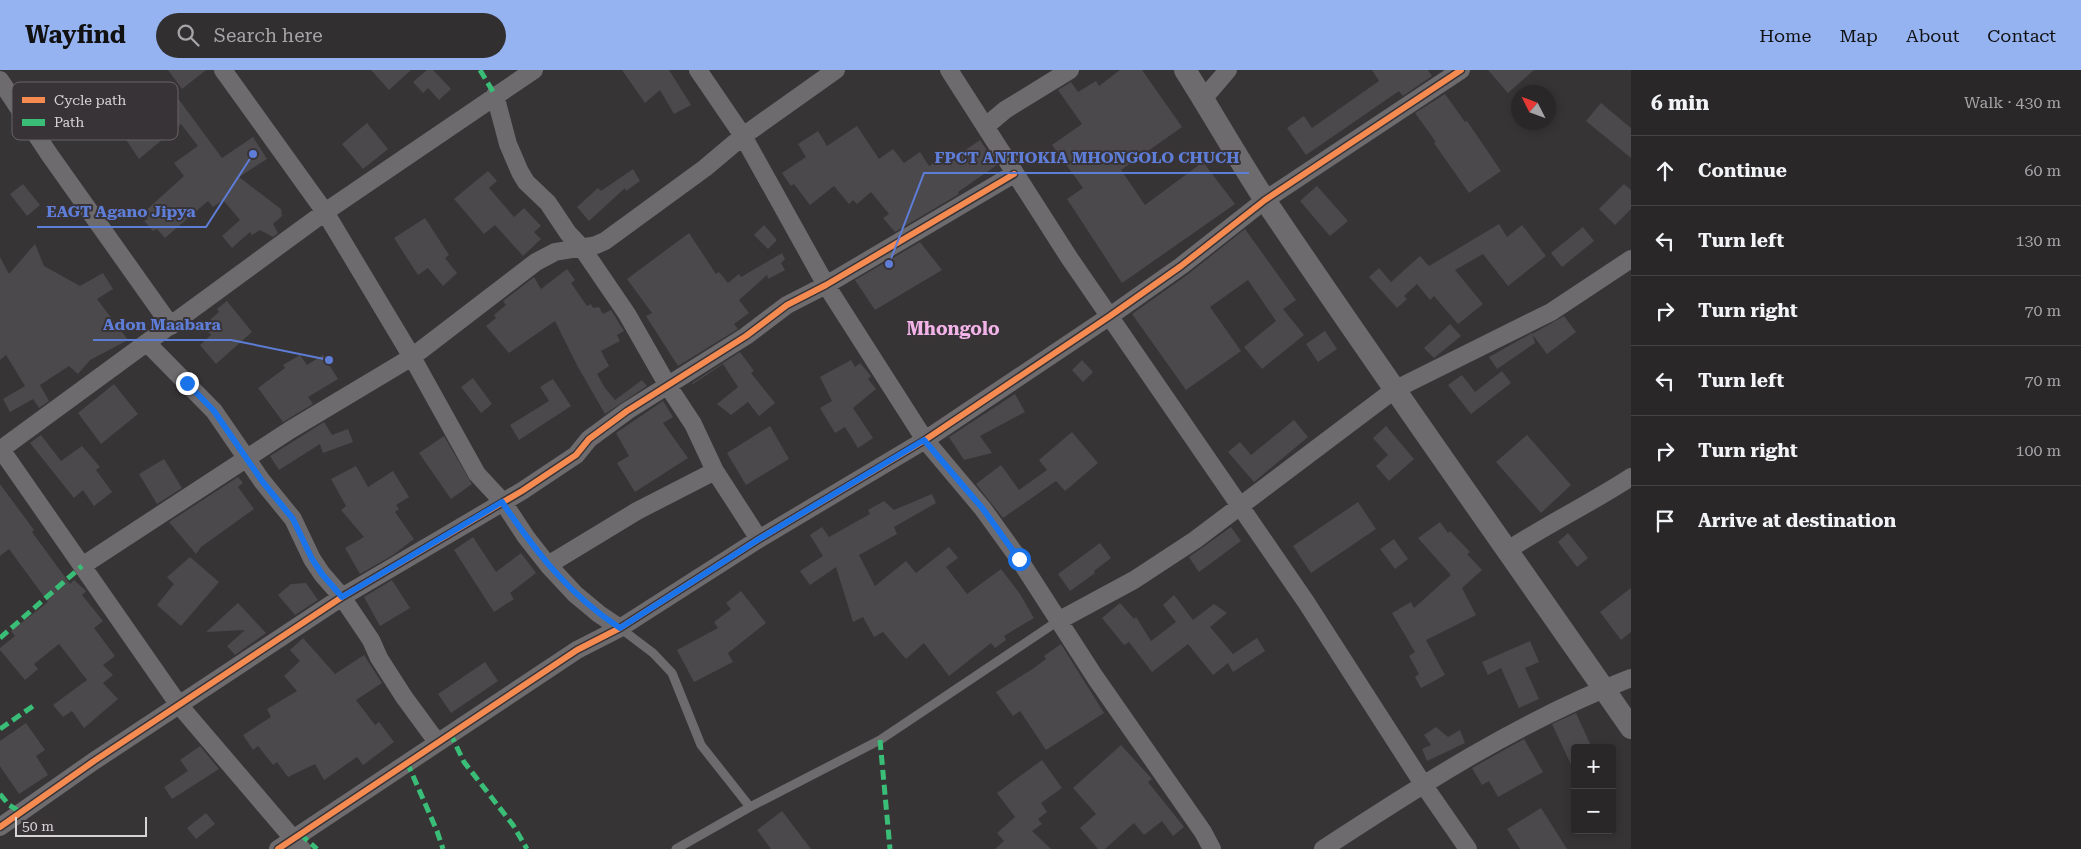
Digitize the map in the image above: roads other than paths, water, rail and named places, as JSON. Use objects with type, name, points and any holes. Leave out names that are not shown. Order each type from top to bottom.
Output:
[{"type":"street","points":[[223,70],[325,212],[412,357],[477,474],[502,502],[548,565],[575,594],[620,628]]},
{"type":"street","points":[[298,844],[179,705],[0,449],[325,212],[534,70]]},
{"type":"street","points":[[698,70],[743,136],[826,285],[924,440],[983,509],[1139,742],[1203,832],[1212,849]]},
{"type":"street","points":[[82,566],[318,412],[412,357],[536,262],[555,252],[582,248],[605,241],[706,168],[743,136],[836,70]]},
{"type":"street","points":[[949,70],[986,126],[1014,174],[1306,602],[1423,784],[1468,849]]},
{"type":"street","points":[[986,126],[1005,110],[1070,70]]},
{"type":"street","points":[[1185,70],[1266,200],[1394,390],[1631,728]]},
{"type":"street","points":[[1204,98],[1228,70]]},
{"type":"street","points":[[278,849],[298,844],[437,742],[577,650],[620,628],[759,539],[924,440],[1182,266],[1266,200],[1461,70]]},
{"type":"street","points":[[0,80],[12,98]]},
{"type":"street","points":[[495,95],[508,144],[520,172],[526,182],[548,203],[568,233],[582,248],[627,314],[668,386],[693,424],[715,471],[759,539]]},
{"type":"street","points":[[40,140],[171,326]]},
{"type":"street","points":[[0,827],[342,597],[522,491],[576,455],[589,439],[628,411],[746,336],[787,305],[826,285],[1014,174]]},
{"type":"street","points":[[1058,621],[1134,580],[1195,540],[1394,390],[1551,312],[1631,259]]},
{"type":"street","points":[[147,343],[214,411],[247,459],[293,519],[312,559],[342,597],[371,640],[379,658],[404,697],[437,742]]},
{"type":"street","points":[[548,565],[638,511],[715,471]]},
{"type":"street","points":[[1508,550],[1547,526],[1598,499],[1631,477]]},
{"type":"street","points":[[1323,849],[1423,784],[1537,721],[1604,688],[1631,678]]},
{"type":"lane","points":[[676,849],[750,807],[880,740],[1058,621]]},
{"type":"lane","points":[[620,628],[653,653],[672,673],[701,745],[750,807]]},
{"type":"place","name":"EAGT Agano Jipya","points":[[253,154]]},
{"type":"place","name":"FPCT ANTIOKIA MHONGOLO CHUCH","points":[[889,264]]},
{"type":"place","name":"Adon Maabara","points":[[329,360]]},
{"type":"district","name":"Mhongolo","points":[[953,328]]}]
